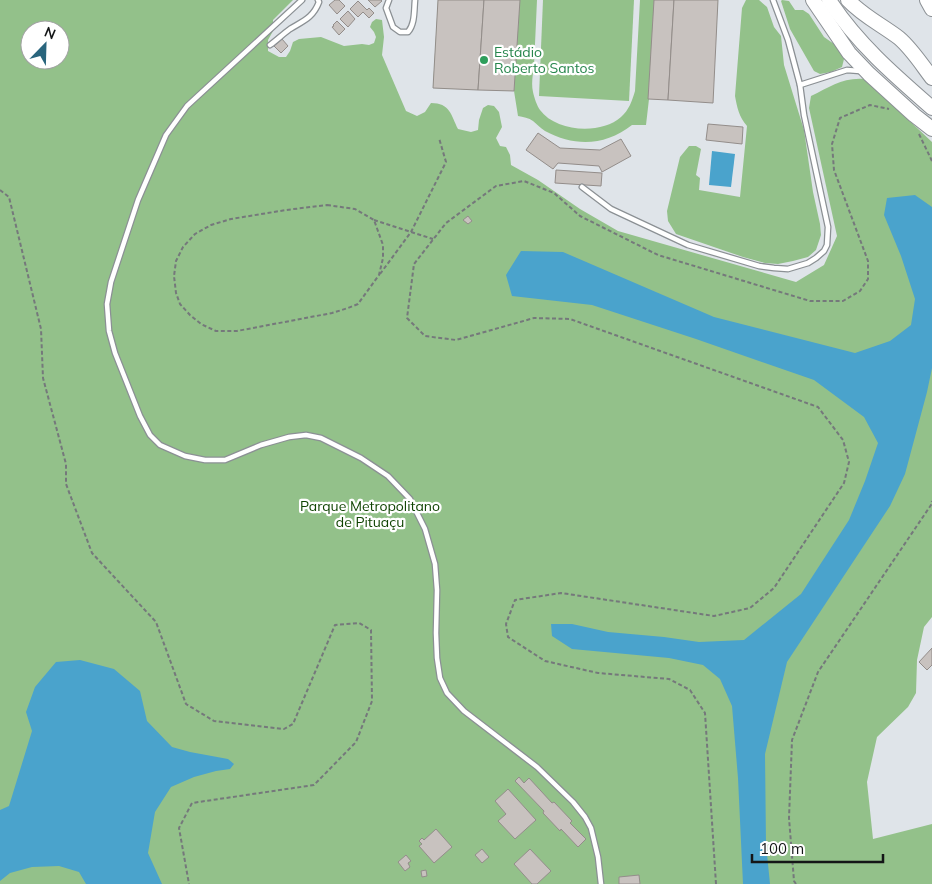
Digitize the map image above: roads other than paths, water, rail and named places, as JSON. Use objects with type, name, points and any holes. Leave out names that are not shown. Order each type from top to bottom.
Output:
[{"type":"main road","points":[[813,0],[848,62],[869,74],[914,115],[926,132]]},
{"type":"main road","points":[[829,0],[838,14],[870,52],[932,108]]},
{"type":"main road","points":[[848,0],[869,18],[900,39],[911,50],[932,78]]},
{"type":"main road","points":[[927,0],[932,9]]},
{"type":"lane","points":[[302,0],[186,106],[166,135],[138,200],[111,282],[107,304],[109,331],[115,354],[140,416],[150,435],[160,445],[185,456],[205,460],[225,460],[261,444],[289,437],[306,435],[321,438],[361,458],[388,476],[410,498],[425,529],[435,564],[437,658],[440,678],[447,693],[464,711],[537,767],[573,802],[591,828],[598,857],[601,884]]},
{"type":"lane","points":[[270,44],[308,19],[317,7],[318,0]]},
{"type":"lane","points":[[389,0],[386,8],[393,27],[400,32],[408,32],[414,22],[415,0]]},
{"type":"lane","points":[[582,187],[612,209],[688,246],[759,266],[788,269],[808,264],[824,251],[827,245],[828,228],[804,115],[800,85],[788,40],[773,0]]},
{"type":"lane","points":[[800,85],[848,62]]},
{"type":"water","points":[[712,151],[735,154],[731,187],[709,185]]},
{"type":"water","points":[[915,195],[932,207],[932,368],[927,392],[905,474],[890,506],[787,662],[765,754],[766,844],[770,884],[743,884],[738,778],[732,706],[720,679],[703,665],[669,658],[572,649],[552,636],[551,624],[572,624],[608,632],[699,642],[744,640],[801,594],[849,520],[878,443],[864,417],[814,380],[592,305],[512,296],[506,275],[521,251],[563,252],[714,317],[855,353],[890,341],[911,325],[915,299],[901,256],[884,215],[887,198]]},
{"type":"water","points":[[80,660],[114,669],[140,691],[147,721],[172,747],[228,759],[234,764],[230,769],[194,777],[171,787],[155,812],[148,853],[162,884],[86,884],[79,872],[59,866],[32,867],[10,873],[0,881],[0,810],[9,806],[32,731],[26,712],[35,687],[56,662]]},
{"type":"place","name":"Estádio Roberto Santos","points":[[484,60]]},
{"type":"park label","name":"Parque Metropolitano de Pituaçu","points":[[370,514]]}]
